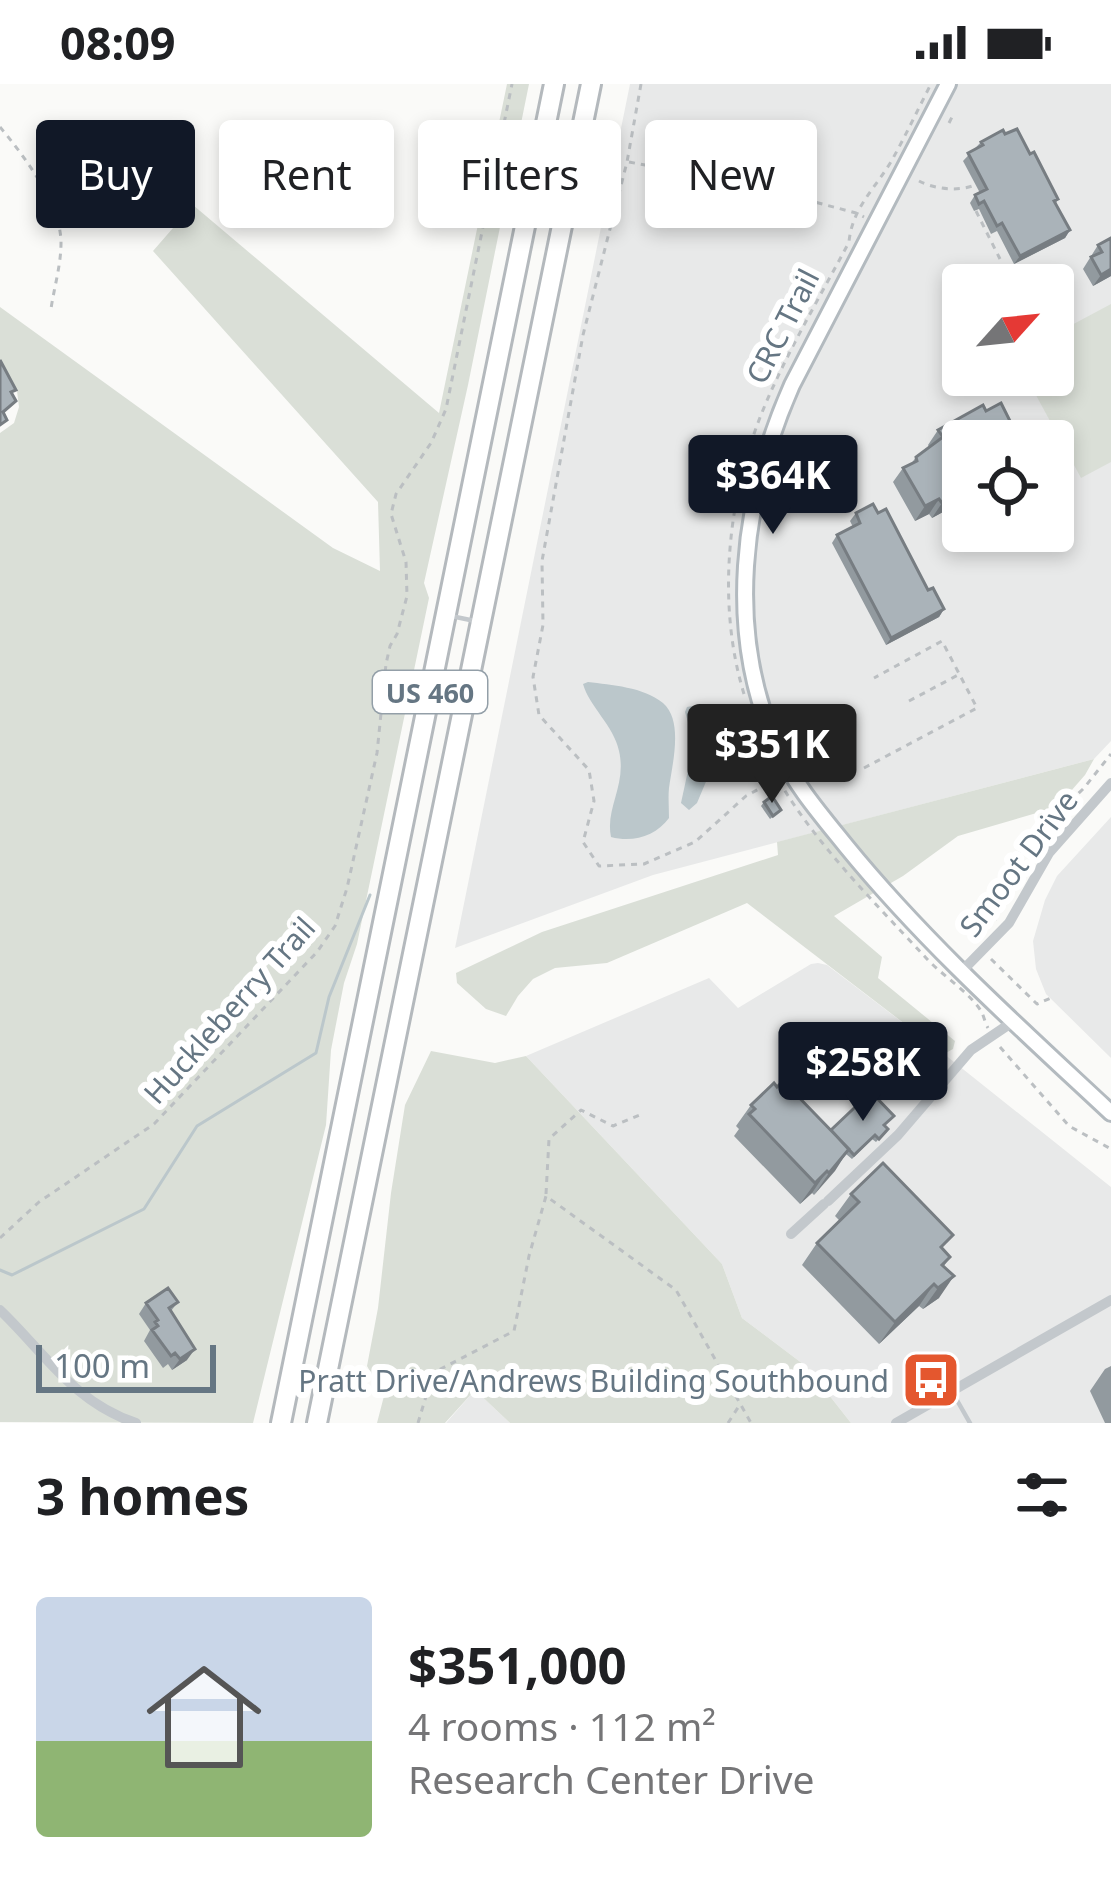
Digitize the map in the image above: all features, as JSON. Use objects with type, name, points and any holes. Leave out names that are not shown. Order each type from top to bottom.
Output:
[{"type":"highway","name":"US 460","points":[[281,1423],[554,84]]},
{"type":"highway","name":"US 460","points":[[317,1423],[591,84]]},
{"type":"main road","points":[[948,84],[774,425],[752,502],[746,551],[746,608],[757,692],[787,766],[803,792],[888,896],[1111,1113]]},
{"type":"street","name":"Smoot Drive","points":[[962,971],[1009,923],[1049,853],[1111,783]]},
{"type":"street","points":[[791,1234],[898,1135],[971,1050],[1014,1021]]},
{"type":"street","points":[[896,1423],[1111,1300]]},
{"type":"street","points":[[0,1310],[74,1390],[110,1414],[136,1423]]},
{"type":"lane","points":[[446,615],[481,622]]},
{"type":"lane","points":[[952,1390],[970,1423]]},
{"type":"path","name":"Huckleberry Trail","points":[[0,1238],[39,1202],[147,1130],[317,952],[335,926],[377,753],[386,664],[407,596],[406,562],[391,514],[396,494],[446,410],[512,84]]},
{"type":"path","points":[[641,84],[627,162],[583,335],[542,560],[543,626],[533,677],[539,715],[589,770],[594,801],[584,842],[599,866],[644,864],[694,842],[746,796],[776,779]]},
{"type":"path","name":"CRC Trail","points":[[746,698],[731,629],[730,566],[747,456],[776,382],[849,242],[856,213],[890,164],[931,84]]},
{"type":"path","points":[[949,123],[954,113]]},
{"type":"path","points":[[0,127],[30,164],[50,203],[61,240],[51,309]]},
{"type":"path","points":[[627,162],[751,185],[856,213]]},
{"type":"path","points":[[919,181],[931,187],[968,189],[976,185]]},
{"type":"path","points":[[976,212],[1000,259]]},
{"type":"path","points":[[864,768],[977,708],[942,641],[874,678]]},
{"type":"path","points":[[908,701],[959,674]]},
{"type":"path","points":[[752,719],[776,779],[854,880],[981,1010],[986,1026]]},
{"type":"path","points":[[994,920],[1024,847],[1111,754]]},
{"type":"path","points":[[990,958],[1037,1004],[1051,998]]},
{"type":"path","points":[[999,1045],[1069,1126],[1111,1149]]},
{"type":"path","points":[[418,1423],[433,1372],[514,1331],[546,1196],[549,1139],[581,1110],[613,1126],[642,1114]]},
{"type":"path","points":[[546,1196],[676,1290],[751,1423]]},
{"type":"path","points":[[728,1423],[740,1405]]},
{"type":"shaded area","points":[[507,84],[529,84],[522,120],[500,120]]},
{"type":"shaded area","points":[[630,84],[1111,84],[1111,741],[1094,759],[653,875],[455,948],[601,228],[621,228],[621,128]]},
{"type":"shaded area","points":[[195,207],[439,413],[477,228],[500,228],[424,583],[429,598],[331,1050],[326,1125],[253,1423],[0,1422],[0,433],[14,423],[19,407],[17,391],[0,360],[0,307],[333,548],[380,571],[378,502],[153,251],[173,228],[195,228]]},
{"type":"shaded area","points":[[1111,304],[1111,462],[1081,478],[1074,465],[1074,420],[1049,420],[1036,396],[1074,396],[1074,324]]},
{"type":"shaded area","points":[[583,684],[646,693],[663,703],[673,721],[669,818],[643,836],[611,837],[621,763],[612,733],[586,692]]},
{"type":"shaded area","points":[[692,706],[712,727],[716,758],[697,803],[689,810],[681,803],[692,752],[685,712]]},
{"type":"shaded area","points":[[1094,759],[1057,807],[958,836],[903,876],[834,916],[882,957],[878,978],[955,1041],[953,1049],[944,1054],[747,903],[607,963],[555,968],[533,979],[506,1016],[486,1009],[457,983],[456,973],[542,932],[778,855],[777,842]]},
{"type":"shaded area","points":[[1111,817],[1111,1058],[1046,994],[1036,969],[1033,941],[1057,876]]},
{"type":"shaded area","points":[[818,963],[827,965],[944,1054],[1111,1187],[1111,1423],[851,1423],[807,1367],[742,1318],[722,1264],[526,1056],[709,978],[738,1008]]},
{"type":"shaded area","points":[[431,1051],[495,1063],[526,1056],[722,1264],[742,1318],[807,1367],[851,1423],[510,1423],[475,1390],[445,1423],[377,1423],[384,1396],[367,1366],[391,1193],[405,1105]]},
{"type":"shaded area","points":[[475,1390],[510,1423],[446,1423]]},
{"type":"building","points":[[1017,129],[1030,154],[1034,152],[1070,230],[1020,256],[1002,223],[997,226],[984,201],[979,204],[975,195],[987,189],[968,153],[1003,130],[1005,134]]},
{"type":"building","points":[[1111,238],[1111,269],[1101,275],[1091,257],[1102,252],[1098,245]]},
{"type":"building","points":[[0,360],[16,390],[11,392],[16,401],[3,412],[7,420],[0,425]]},
{"type":"building","points":[[1001,403],[1010,420],[956,420],[983,405],[986,411]]},
{"type":"building","points":[[942,438],[942,503],[939,499],[925,506],[903,468],[917,461],[916,457]]},
{"type":"building","points":[[873,504],[878,513],[886,509],[928,590],[933,588],[944,609],[891,638],[837,535],[860,523],[856,513]]},
{"type":"building","points":[[772,796],[781,810],[773,816],[764,802]]},
{"type":"building","points":[[783,1081],[849,1149],[815,1183],[749,1114],[755,1109],[751,1105],[774,1083],[777,1087]]},
{"type":"building","points":[[871,1092],[894,1116],[879,1139],[875,1135],[854,1155],[831,1130]]},
{"type":"building","points":[[883,1163],[953,1235],[941,1247],[950,1257],[942,1265],[954,1276],[938,1288],[934,1284],[895,1322],[817,1243],[859,1202],[851,1194]]},
{"type":"building","points":[[168,1288],[178,1302],[169,1308],[195,1349],[180,1359],[175,1353],[171,1356],[152,1330],[158,1320],[146,1303]]},
{"type":"waterway","points":[[0,1270],[12,1275],[144,1209],[197,1126],[316,1053],[329,997],[370,895]]},
{"type":"place","name":"Pratt Drive/Andrews Building Southbound","points":[[931,1380]]}]
